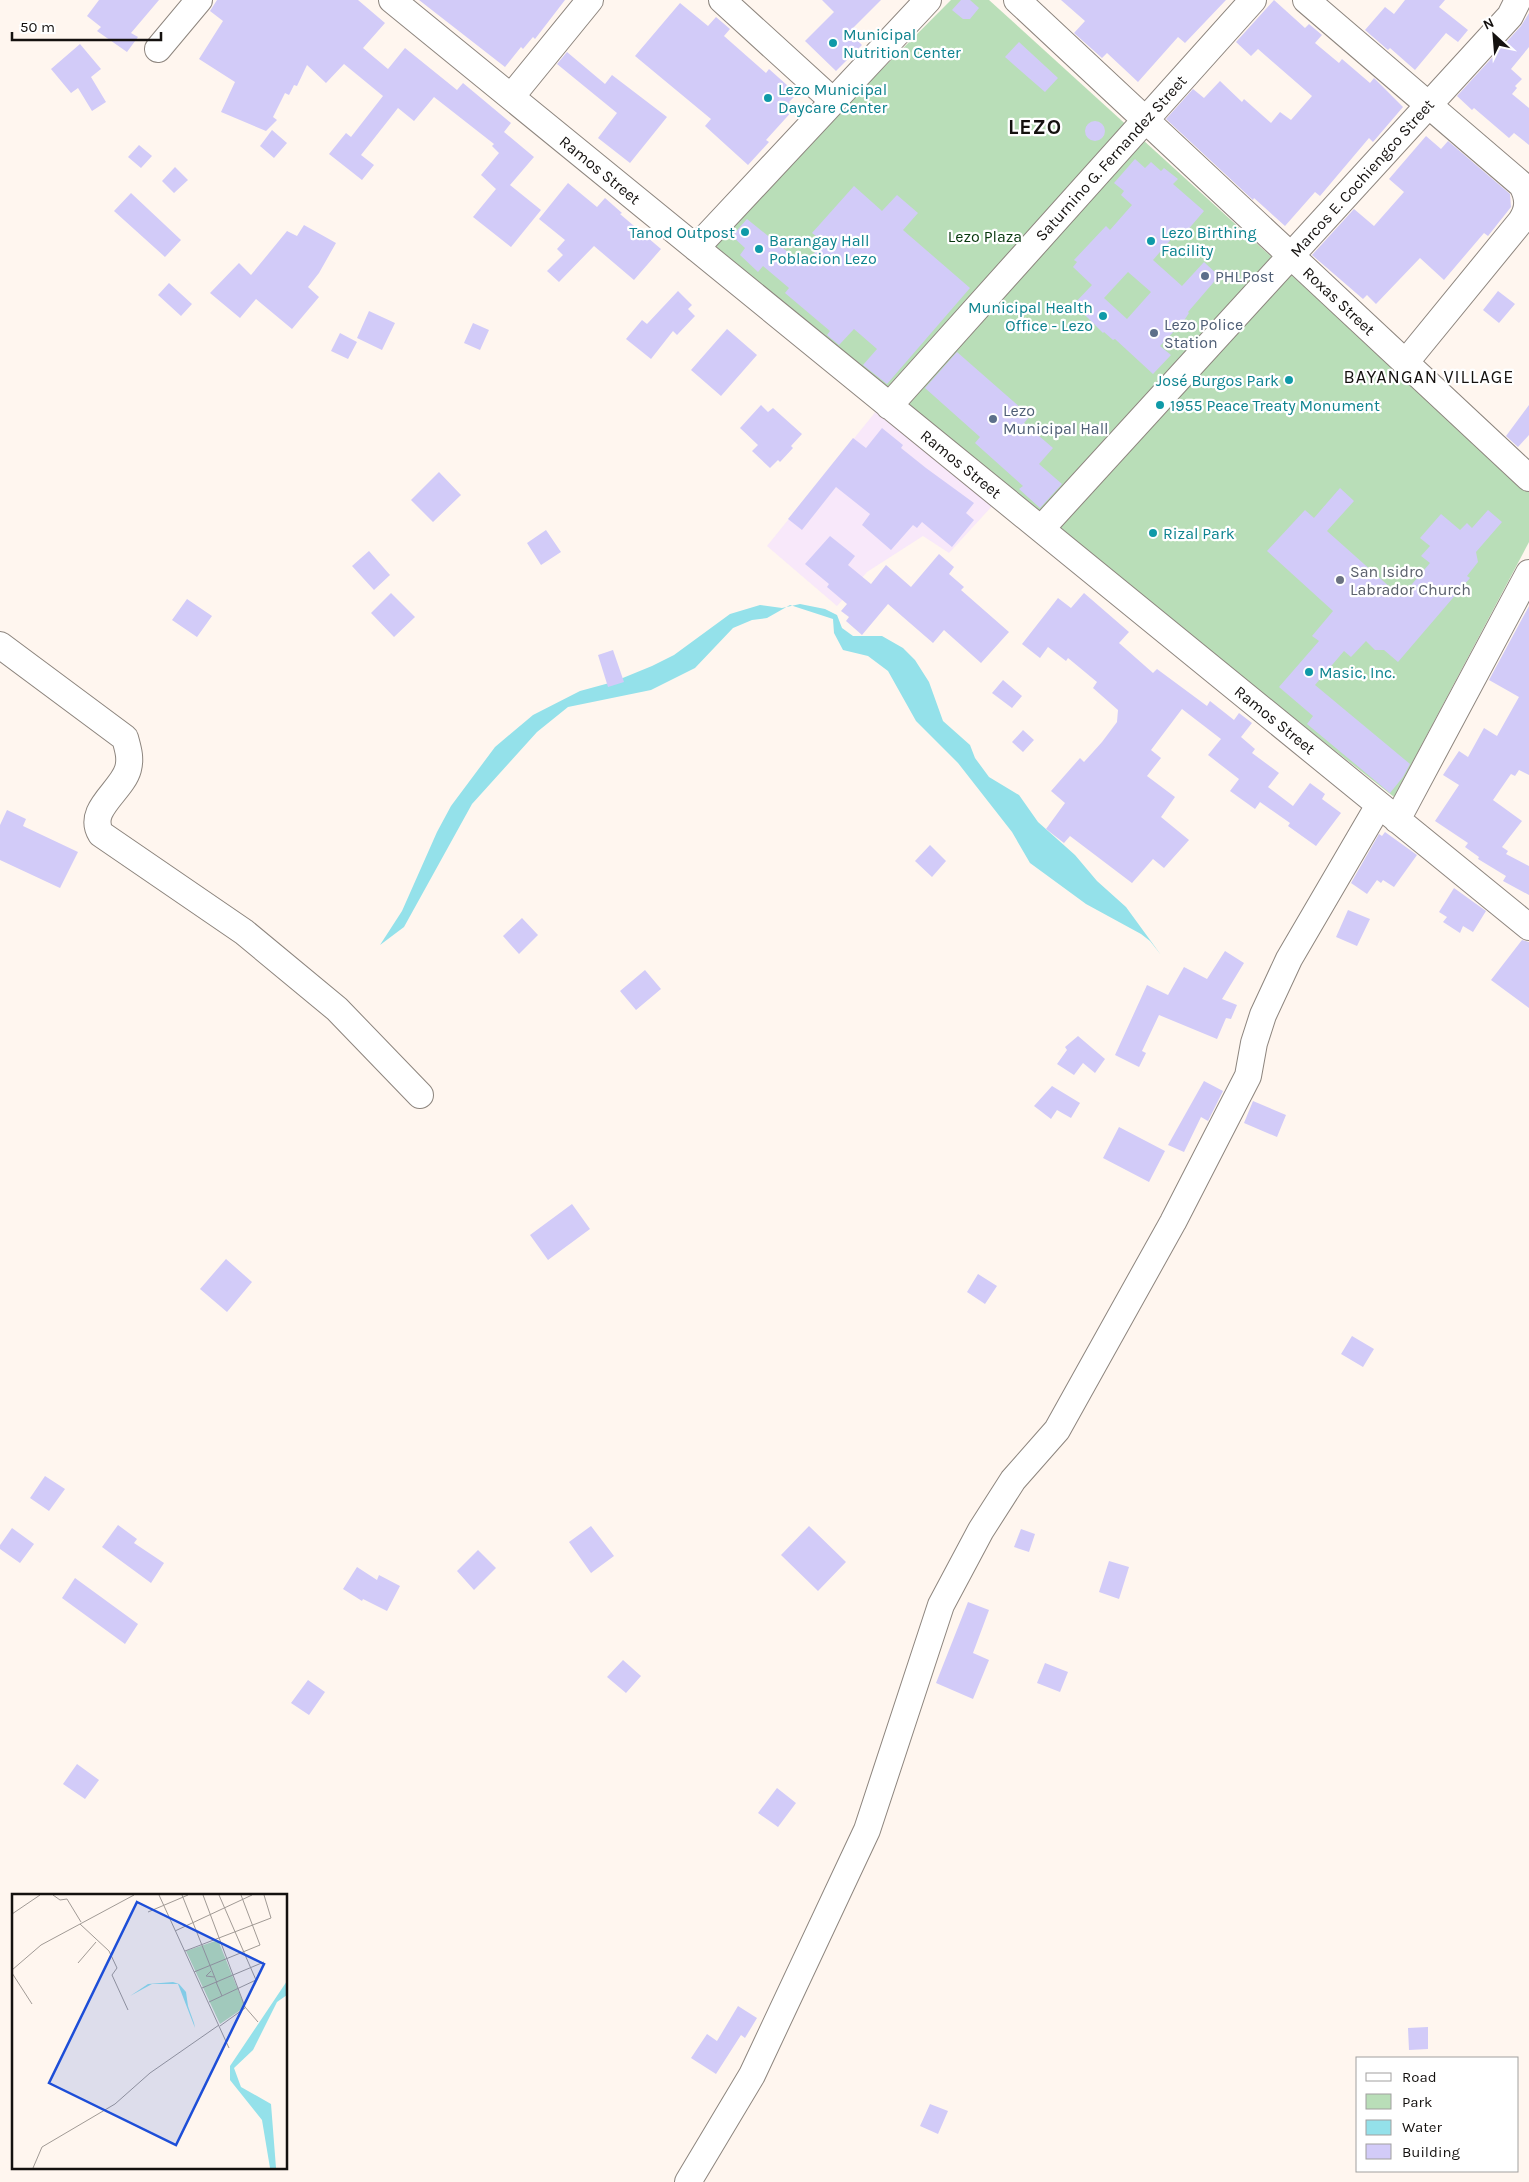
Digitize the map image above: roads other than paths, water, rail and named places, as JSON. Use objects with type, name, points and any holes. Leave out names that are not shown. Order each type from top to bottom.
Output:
[{"type":"street","points":[[158,50],[199,0]]},
{"type":"street","name":"Ramos Street","points":[[392,0],[1529,928]]},
{"type":"street","points":[[512,97],[590,0]]},
{"type":"street","points":[[722,0],[833,102]]},
{"type":"street","points":[[696,248],[928,0]]},
{"type":"street","name":"Roxas Street","points":[[1017,0],[1529,478]]},
{"type":"street","name":"Saturnino G. Fernandez Street","points":[[889,406],[1253,0]]},
{"type":"street","points":[[1306,0],[1522,185],[1528,198],[1526,214],[1521,222],[1405,363]]},
{"type":"street","name":"Marcos E. Cochiengco Street","points":[[1041,529],[1510,16],[1518,0]]},
{"type":"street","points":[[688,2182],[752,2075],[867,1830],[941,1606],[981,1530],[1013,1480],[1057,1430],[1173,1222],[1248,1076],[1254,1043],[1263,1015],[1289,959],[1388,812],[1529,573]]},
{"type":"street","points":[[0,645],[125,738],[129,754],[128,770],[96,817],[96,827],[101,834],[244,932],[337,1009],[420,1095]]},
{"type":"water","points":[[800,604],[825,609],[837,615],[842,628],[853,636],[882,636],[903,648],[915,660],[929,682],[943,721],[970,745],[975,758],[989,777],[1019,795],[1038,822],[1075,855],[1097,881],[1126,907],[1161,955],[1150,941],[1141,934],[1086,904],[1030,863],[1012,832],[958,763],[916,721],[888,671],[868,656],[843,650],[834,633],[833,619],[792,606]]},
{"type":"water","points":[[760,605],[786,607],[767,618],[752,620],[733,628],[695,668],[651,690],[568,707],[537,732],[472,804],[404,927],[380,945],[402,911],[437,832],[451,806],[495,747],[533,715],[580,691],[613,682],[674,655],[730,614]]},
{"type":"place","name":"Municipal Nutrition Center","points":[[833,43]]},
{"type":"place","name":"Lezo Municipal Daycare Center","points":[[768,98]]},
{"type":"place","name":"Tanod Outpost","points":[[745,232]]},
{"type":"place","name":"Lezo Birthing Facility","points":[[1151,241]]},
{"type":"place","name":"Barangay Hall Poblacion Lezo","points":[[759,249]]},
{"type":"place","name":"PHLPost","points":[[1205,276]]},
{"type":"place","name":"Municipal Health Office - Lezo","points":[[1103,316]]},
{"type":"place","name":"Lezo Police Station","points":[[1154,333]]},
{"type":"place","name":"José Burgos Park","points":[[1289,380]]},
{"type":"place","name":"1955 Peace Treaty Monument","points":[[1160,405]]},
{"type":"place","name":"Lezo Municipal Hall","points":[[993,419]]},
{"type":"place","name":"Rizal Park","points":[[1153,533]]},
{"type":"place","name":"San Isidro Labrador Church","points":[[1340,580]]},
{"type":"place","name":"Masic, Inc.","points":[[1309,672]]},
{"type":"district","name":"LEZO","points":[[1035,127]]},
{"type":"district","name":"BAYANGAN VILLAGE","points":[[1429,377]]},
{"type":"park label","name":"Lezo Plaza","points":[[985,236]]}]
